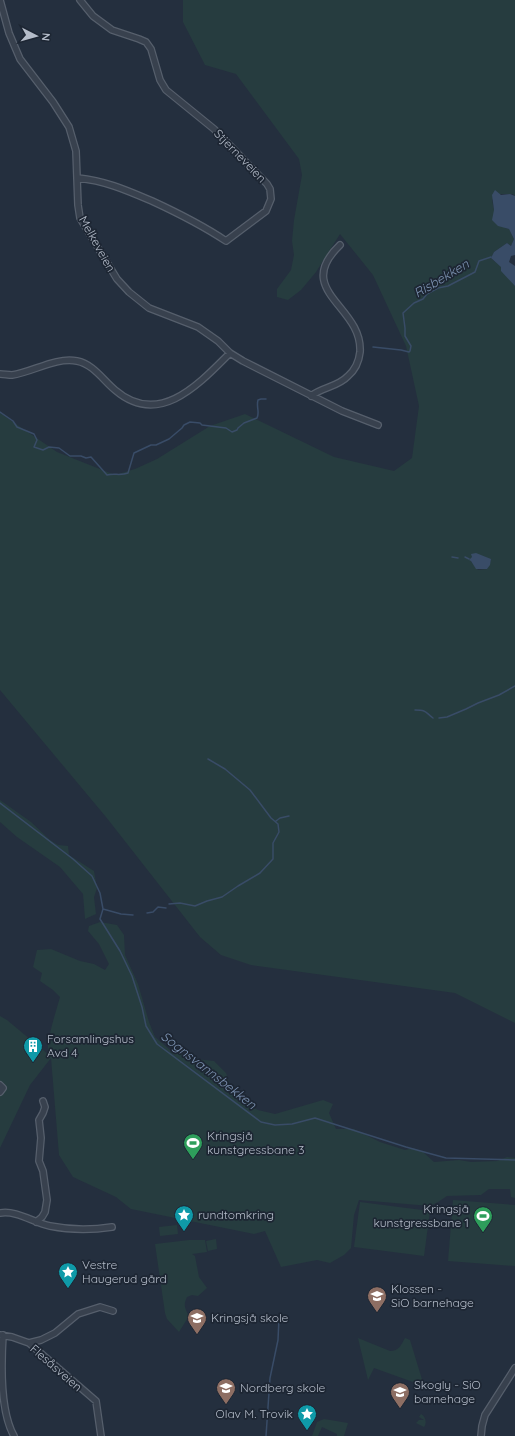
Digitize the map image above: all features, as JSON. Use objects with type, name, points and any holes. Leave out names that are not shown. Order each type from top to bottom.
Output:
[{"type":"street","name":"Melkeveien","points":[[0,0],[9,33],[20,59],[53,102],[69,127],[76,151],[78,205],[80,218],[117,279],[129,292],[149,308],[198,327],[218,341],[230,353],[243,362],[311,396],[356,417],[378,425]]},
{"type":"street","name":"Stjerneveien","points":[[78,178],[101,181],[131,192],[196,222],[226,241],[266,211],[271,200],[270,189],[259,174],[214,129],[166,90],[160,80],[151,49],[146,42],[112,30],[93,16],[80,0]]},
{"type":"street","points":[[311,396],[345,380],[353,371],[359,358],[360,343],[357,332],[349,318],[328,293],[324,283],[324,269],[328,260],[340,245]]},
{"type":"street","points":[[0,374],[11,375],[56,362],[71,360],[80,362],[93,369],[114,390],[126,399],[138,404],[155,405],[178,398],[189,391],[203,380],[230,353]]},
{"type":"street","points":[[0,1085],[3,1088],[0,1092]]},
{"type":"street","points":[[36,1222],[45,1212],[47,1200],[43,1171],[39,1161],[41,1138],[39,1120],[44,1113],[43,1101]]},
{"type":"street","points":[[0,1213],[9,1212],[50,1226],[73,1229],[97,1229],[112,1227]]},
{"type":"street","points":[[29,1343],[41,1340],[55,1333],[78,1314],[100,1307],[113,1311]]},
{"type":"street","points":[[1,1335],[1,1406],[4,1420],[14,1436]]},
{"type":"street","name":"Flesåsveien","points":[[1,1335],[29,1343],[96,1401],[101,1436]]},
{"type":"street","points":[[481,1436],[485,1415],[515,1368]]},
{"type":"green space","points":[[183,0],[515,0],[515,196],[513,194],[500,194],[492,200],[494,215],[505,228],[509,229],[514,239],[511,246],[507,243],[494,252],[491,258],[500,265],[515,286],[515,1023],[455,993],[251,965],[221,955],[200,937],[106,817],[0,690],[0,413],[57,452],[115,475],[135,469],[157,459],[210,426],[245,414],[334,457],[394,471],[412,458],[419,406],[406,346],[373,275],[340,234],[316,272],[301,290],[288,300],[277,297],[277,289],[291,270],[294,255],[292,241],[294,220],[302,175],[299,159],[236,74],[205,65],[183,22]],"holes":[[[480,555],[491,560],[487,569],[478,570],[471,561],[472,557]]]},
{"type":"green space","points":[[0,800],[31,822],[50,840],[58,845],[68,846],[69,855],[94,871],[97,888],[94,897],[96,914],[85,919],[83,894],[60,867],[17,837],[0,822]]},
{"type":"green space","points":[[100,922],[117,925],[124,935],[125,955],[138,984],[155,1037],[170,1050],[196,1059],[214,1061],[226,1073],[233,1094],[238,1101],[258,1110],[275,1114],[323,1100],[333,1104],[329,1113],[336,1129],[354,1129],[380,1142],[405,1150],[413,1148],[423,1152],[434,1162],[459,1160],[471,1162],[497,1161],[507,1157],[515,1158],[515,1198],[511,1197],[510,1189],[489,1189],[481,1195],[447,1196],[430,1206],[359,1200],[354,1215],[351,1248],[344,1255],[330,1263],[317,1260],[281,1267],[265,1231],[254,1234],[131,1209],[116,1197],[73,1177],[59,1155],[51,1058],[30,1085],[0,1148],[0,1016],[7,1020],[49,1055],[49,1036],[60,997],[40,981],[42,973],[33,967],[37,950],[51,949],[80,961],[94,964],[105,970],[109,964],[99,944],[88,931],[89,926]]},
{"type":"green space","name":"Kringsjå kunstgressbane 1","points":[[453,1200],[515,1205],[515,1266],[448,1261]]},
{"type":"green space","points":[[360,1202],[430,1211],[424,1256],[354,1247]]},
{"type":"green space","points":[[177,1225],[178,1234],[160,1236],[159,1227]]},
{"type":"green space","points":[[216,1239],[217,1249],[208,1251],[206,1241]]},
{"type":"green space","points":[[189,1240],[205,1240],[207,1252],[192,1254],[195,1256],[199,1277],[207,1288],[198,1296],[192,1295],[187,1297],[185,1307],[189,1316],[179,1332],[167,1319],[165,1313],[155,1244]]},
{"type":"green space","points":[[358,1338],[390,1351],[398,1349],[405,1338],[410,1340],[424,1386],[374,1368],[368,1380]]},
{"type":"green space","points":[[421,1414],[426,1420],[424,1427],[416,1423],[419,1420],[424,1420],[419,1417]]},
{"type":"green space","points":[[324,1419],[348,1423],[344,1436],[337,1436],[337,1434],[322,1427],[318,1436],[312,1436],[317,1422]]},
{"type":"water","points":[[495,190],[501,195],[510,194],[515,196],[515,255],[511,256],[509,262],[515,266],[515,286],[501,271],[501,267],[491,258],[494,252],[507,243],[511,246],[514,239],[509,229],[498,226],[492,220],[494,210],[492,195]]},
{"type":"water","points":[[476,553],[491,559],[490,565],[487,569],[476,569],[469,560],[472,557],[471,554]]},
{"type":"waterway","name":"Risbekken","points":[[373,347],[409,352],[411,346],[405,336],[403,313],[414,303],[423,299],[427,294],[438,288],[448,286],[475,272],[479,261],[491,257]]},
{"type":"waterway","name":"Risbekken","points":[[0,412],[13,421],[17,427],[34,434],[37,440],[34,447],[43,450],[49,447],[59,448],[70,456],[81,456],[86,458],[91,457],[107,475],[128,473],[134,453],[169,439],[184,425],[190,422],[226,428],[232,432],[237,430],[244,423],[257,418],[258,400],[266,399]]},
{"type":"waterway","points":[[452,557],[458,558]]},
{"type":"waterway","points":[[465,557],[469,559]]},
{"type":"waterway","points":[[439,718],[447,717],[499,695],[515,686]]},
{"type":"waterway","points":[[415,710],[424,711],[433,718]]},
{"type":"waterway","points":[[169,904],[180,903],[195,906],[222,897],[260,873],[273,859],[273,843],[279,832],[278,824],[271,818],[250,790],[225,769],[208,759]]},
{"type":"waterway","name":"Sognsvannsbekken","points":[[0,803],[73,859],[92,876],[100,893],[103,909],[100,919],[120,951],[132,976],[142,1007],[146,1026],[157,1044],[261,1122],[275,1125],[292,1124],[315,1118],[446,1158],[515,1160]]},
{"type":"waterway","points":[[276,821],[280,818],[289,816]]},
{"type":"waterway","points":[[147,913],[153,912],[158,907],[166,908]]},
{"type":"waterway","points":[[103,909],[121,914],[133,915]]},
{"type":"waterway","points":[[266,1436],[270,1378],[278,1340],[279,1318]]},
{"type":"place","name":"Forsamlingshus Avd 4","points":[[33,1063]]},
{"type":"place","name":"Kringsjå kunstgressbane 3","points":[[193,1160]]},
{"type":"place","name":"rundtomkring","points":[[184,1232]]},
{"type":"place","name":"Kringsjå kunstgressbane 1","points":[[483,1233]]},
{"type":"place","name":"Vestre Haugerud gård","points":[[68,1289]]},
{"type":"place","name":"Klossen - SiO barnehage","points":[[377,1313]]},
{"type":"place","name":"Kringsjå skole","points":[[197,1335]]},
{"type":"place","name":"Nordberg skole","points":[[226,1405]]},
{"type":"place","name":"Skogly - SiO barnehage","points":[[400,1409]]},
{"type":"place","name":"Olav M. Trovik","points":[[307,1431]]}]
